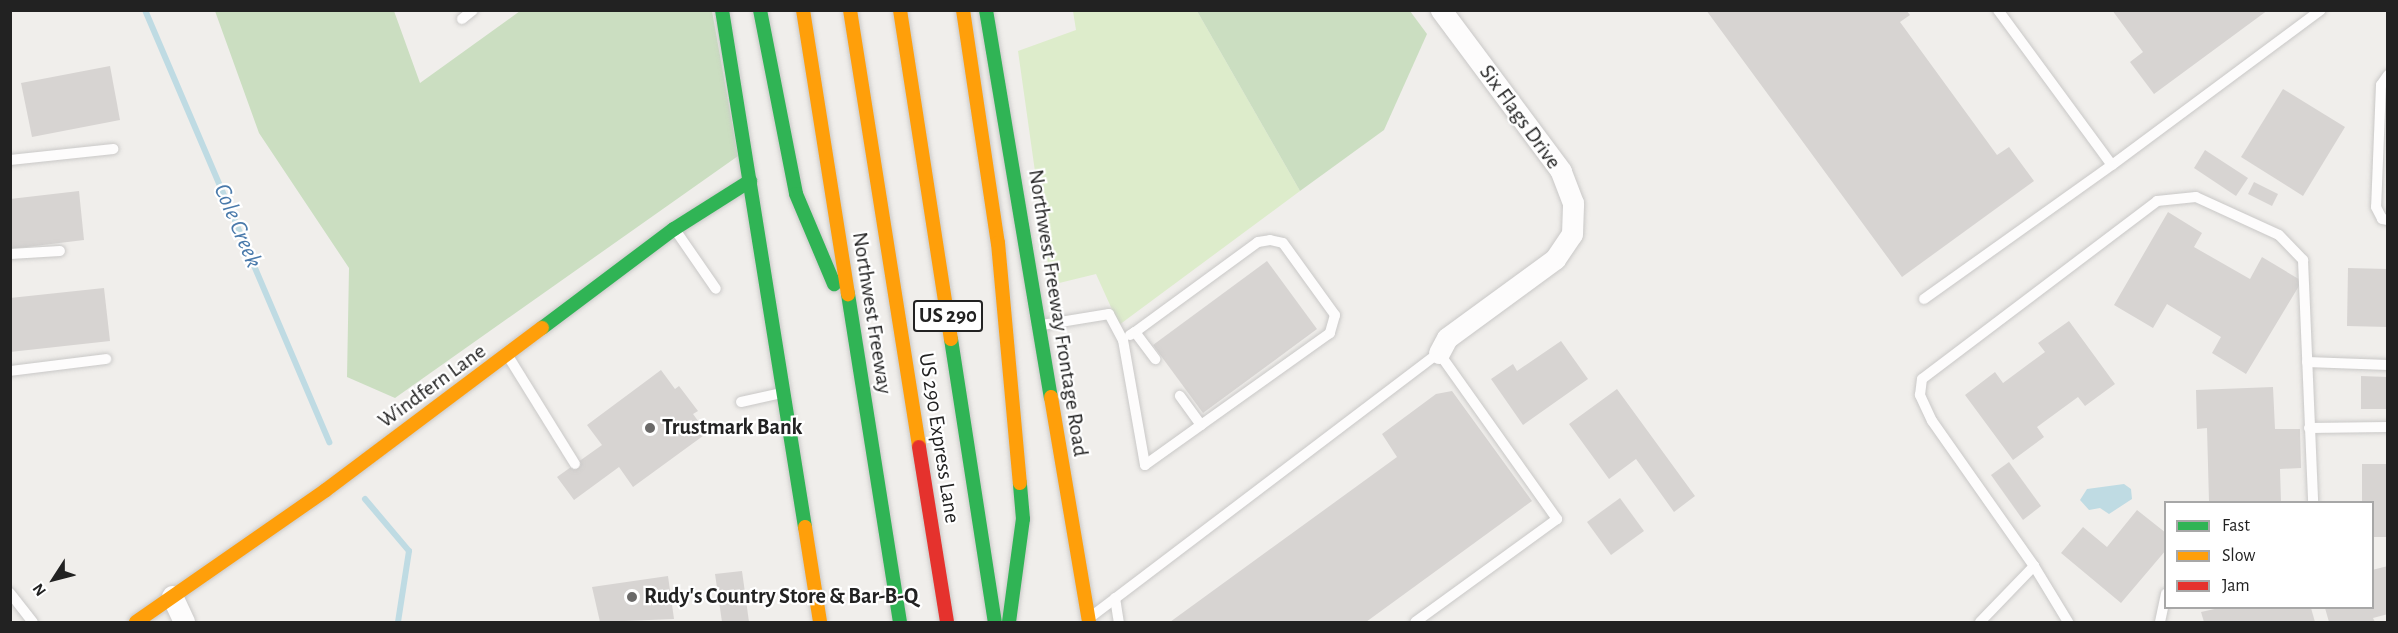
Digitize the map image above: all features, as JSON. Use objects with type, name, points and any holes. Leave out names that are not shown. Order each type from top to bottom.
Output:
[{"type":"main road","points":[[722,10],[820,622]]},
{"type":"main road","points":[[760,10],[796,194],[853,330]]},
{"type":"main road","name":"Northwest Freeway","points":[[803,10],[900,622]]},
{"type":"main road","name":"US 290 Express Lane","points":[[850,10],[947,622]]},
{"type":"main road","name":"US 290","points":[[900,10],[995,622]]},
{"type":"main road","points":[[963,10],[998,243],[1023,519],[1009,622]]},
{"type":"main road","name":"Northwest Freeway Frontage Road","points":[[986,10],[1088,621]]},
{"type":"main road","name":"Windfern Lane","points":[[136,622],[508,356],[674,229],[750,181]]},
{"type":"street","name":"Six Flags Drive","points":[[1439,352],[1447,338],[1555,259],[1572,234],[1573,203],[1561,171],[1441,10]]},
{"type":"street","points":[[172,596],[184,622]]},
{"type":"lane","points":[[462,19],[473,10]]},
{"type":"lane","points":[[1998,10],[2112,165]]},
{"type":"lane","points":[[1924,299],[2112,165],[2321,10]]},
{"type":"lane","points":[[2388,75],[2381,85],[2376,207],[2382,219],[2388,220]]},
{"type":"lane","points":[[10,160],[113,149]]},
{"type":"lane","points":[[2068,622],[2034,566],[1932,421],[1920,395],[1923,379],[2157,201],[2196,197],[2279,235],[2303,260],[2313,501]]},
{"type":"lane","points":[[674,229],[716,289]]},
{"type":"lane","points":[[1039,326],[1108,314],[1123,340],[1146,465],[1330,333],[1335,315],[1283,243],[1270,240],[1258,242],[1123,340]]},
{"type":"lane","points":[[10,254],[60,251]]},
{"type":"lane","points":[[1135,332],[1155,359]]},
{"type":"lane","points":[[1088,621],[1115,598],[1439,352],[1557,519],[1414,622]]},
{"type":"lane","points":[[508,356],[575,464]]},
{"type":"lane","points":[[10,371],[106,360]]},
{"type":"lane","points":[[2307,362],[2388,365]]},
{"type":"lane","points":[[741,402],[782,392]]},
{"type":"lane","points":[[1180,396],[1201,425]]},
{"type":"lane","points":[[2309,428],[2388,427]]},
{"type":"lane","points":[[1980,622],[2034,566]]},
{"type":"lane","points":[[10,593],[33,622]]},
{"type":"lane","points":[[1115,598],[1119,622]]},
{"type":"lane","points":[[2160,622],[2164,603]]},
{"type":"green space","points":[[215,11],[394,11],[420,83],[520,11],[712,11],[738,156],[395,398],[347,377],[349,268],[259,133]]},
{"type":"green space","points":[[1073,11],[1197,11],[1300,191],[1119,325],[1096,274],[1051,285],[1018,51],[1076,30]]},
{"type":"green space","points":[[1197,11],[1410,11],[1427,34],[1384,130],[1300,191]]},
{"type":"water","points":[[2124,484],[2131,489],[2132,499],[2109,514],[2100,508],[2089,510],[2080,500],[2087,489]]},
{"type":"building","points":[[1706,10],[1906,10],[1910,15],[1900,22],[1997,155],[2009,147],[2034,181],[1902,277]]},
{"type":"building","points":[[2112,10],[2268,10],[2154,94],[2130,62],[2143,52]]},
{"type":"building","points":[[110,66],[120,120],[32,137],[21,83]]},
{"type":"building","points":[[2283,89],[2345,127],[2303,196],[2241,157]]},
{"type":"building","points":[[2205,150],[2248,178],[2236,196],[2194,168]]},
{"type":"building","points":[[2254,182],[2278,194],[2272,206],[2248,194]]},
{"type":"building","points":[[79,191],[84,240],[10,249],[10,199]]},
{"type":"building","points":[[2168,212],[2202,233],[2194,247],[2250,279],[2262,257],[2302,281],[2246,374],[2212,353],[2221,337],[2167,304],[2153,328],[2114,305]]},
{"type":"building","points":[[1267,261],[1317,329],[1203,413],[1153,345]]},
{"type":"building","points":[[2348,268],[2388,269],[2388,327],[2347,326]]},
{"type":"building","points":[[104,288],[110,341],[10,352],[10,298]]},
{"type":"building","points":[[2069,321],[2115,384],[2085,406],[2078,397],[2037,427],[2044,437],[2013,460],[1965,395],[1995,372],[2003,383],[2045,352],[2038,343]]},
{"type":"building","points":[[1561,341],[1588,379],[1523,425],[1491,379],[1513,364],[1517,371]]},
{"type":"building","points":[[661,370],[675,389],[679,386],[698,411],[693,414],[707,433],[633,487],[619,467],[574,500],[557,477],[602,445],[587,425]]},
{"type":"building","points":[[2361,376],[2388,377],[2388,409],[2361,409]]},
{"type":"building","points":[[2273,387],[2275,429],[2300,429],[2301,468],[2280,469],[2281,501],[2209,501],[2207,428],[2197,429],[2196,390]]},
{"type":"building","points":[[1617,389],[1695,496],[1674,512],[1636,459],[1609,479],[1569,424]]},
{"type":"building","points":[[1452,391],[1532,501],[1366,622],[1170,622],[1397,457],[1382,434],[1436,394]]},
{"type":"building","points":[[2009,462],[2041,506],[2023,520],[1991,475]]},
{"type":"building","points":[[2362,464],[2388,464],[2388,537],[2374,537],[2374,501],[2362,501]]},
{"type":"building","points":[[1620,498],[1644,531],[1611,555],[1587,522]]},
{"type":"building","points":[[2137,510],[2164,531],[2164,552],[2121,603],[2061,553],[2083,527],[2107,547]]},
{"type":"building","points":[[2388,566],[2388,614],[2373,618],[2375,622],[2329,622],[2325,609],[2374,609],[2374,570]]},
{"type":"building","points":[[742,571],[749,622],[722,622],[715,574]]},
{"type":"building","name":"Rudy's Country Store & Bar-B-Q","points":[[668,576],[674,619],[600,622],[592,587]]},
{"type":"building","points":[[2214,609],[2311,609],[2315,622],[2204,622],[2201,612]]},
{"type":"waterway","name":"Cole Creek","points":[[145,10],[329,442]]},
{"type":"waterway","name":"Cole Creek","points":[[365,499],[409,551],[398,622]]},
{"type":"traffic: fast","points":[[722,10],[805,527]]},
{"type":"traffic: fast","points":[[760,10],[796,194],[834,284]]},
{"type":"traffic: fast","points":[[986,10],[1051,397]]},
{"type":"traffic: fast","points":[[542,328],[674,229],[750,181]]},
{"type":"traffic: fast","points":[[848,294],[900,622]]},
{"type":"traffic: fast","points":[[951,339],[995,622]]},
{"type":"traffic: fast","points":[[1009,622],[1023,519],[1020,483]]},
{"type":"traffic: slow","points":[[803,10],[848,294]]},
{"type":"traffic: slow","points":[[850,10],[919,447]]},
{"type":"traffic: slow","points":[[900,10],[951,339]]},
{"type":"traffic: slow","points":[[963,10],[998,243],[1020,483]]},
{"type":"traffic: slow","points":[[136,622],[326,490],[542,328]]},
{"type":"traffic: slow","points":[[1051,397],[1089,622]]},
{"type":"traffic: slow","points":[[805,527],[820,622]]},
{"type":"traffic: jam","points":[[919,447],[947,622]]},
{"type":"place","name":"Trustmark Bank","points":[[650,428]]},
{"type":"place","name":"Rudy's Country Store & Bar-B-Q","points":[[632,597]]}]
